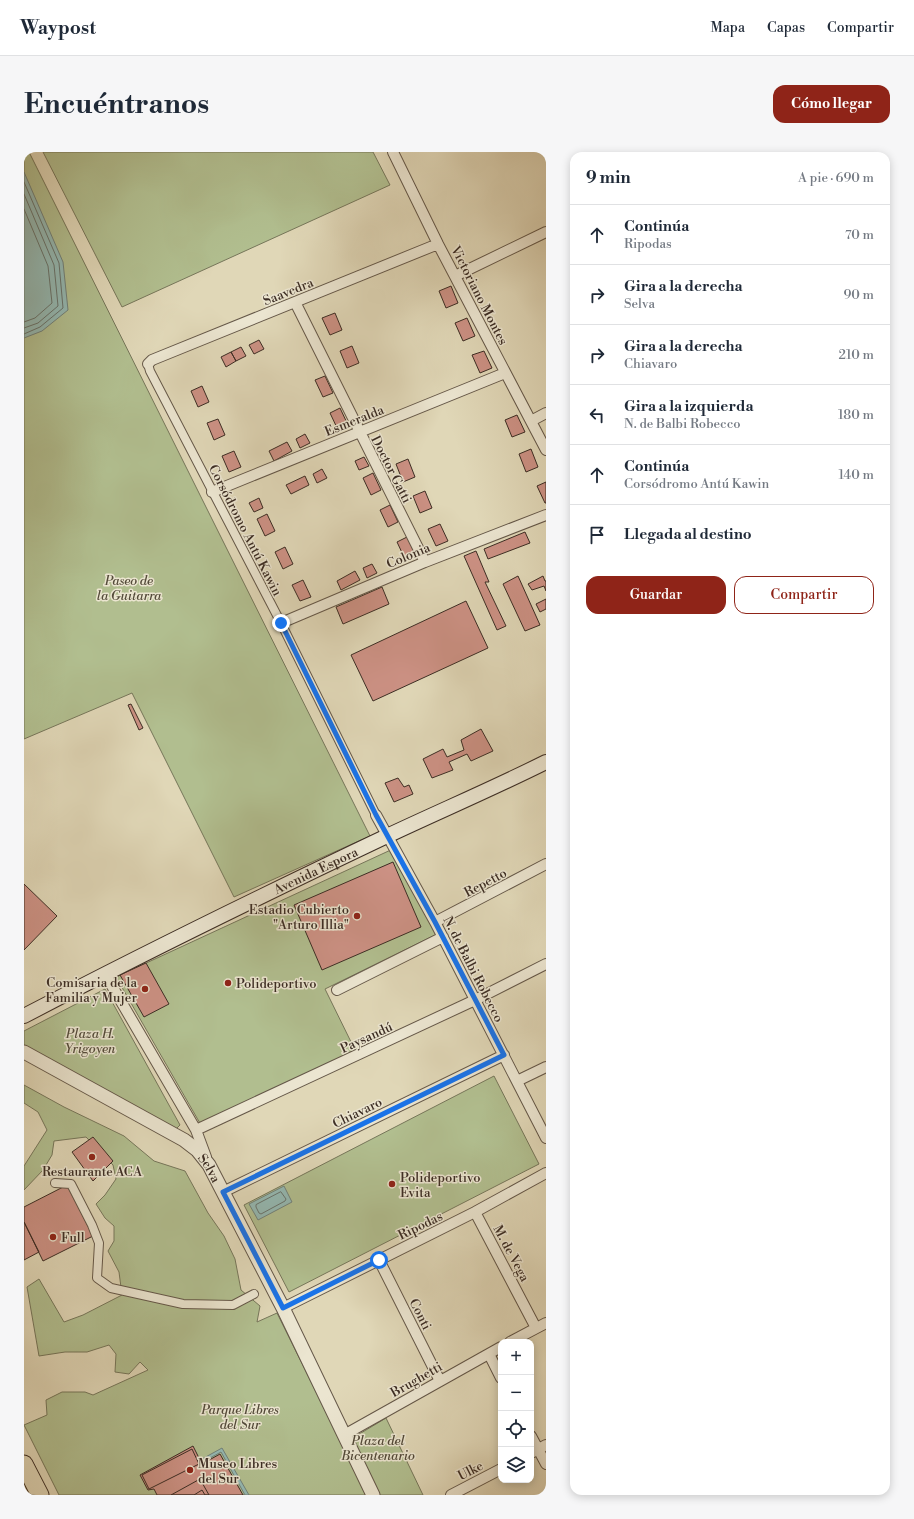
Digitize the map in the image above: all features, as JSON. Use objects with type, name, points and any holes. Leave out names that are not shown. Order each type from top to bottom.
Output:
[{"type":"highway","points":[[24,1464],[40,1495]]},
{"type":"main road","name":"Avenida Espora","points":[[24,1016],[105,974],[387,836],[546,762]]},
{"type":"street","name":"Victoriano Montes","points":[[392,152],[438,244],[546,450]]},
{"type":"street","points":[[455,276],[546,232]]},
{"type":"street","name":"Saavedra","points":[[148,364],[152,360],[438,244]]},
{"type":"street","name":"Doctor Gatti","points":[[295,302],[425,562]]},
{"type":"street","name":"Corsódromo Antú Kawin","points":[[148,364],[150,371],[212,492],[281,623],[376,815]]},
{"type":"street","name":"Esmeralda","points":[[212,492],[505,373]]},
{"type":"street","points":[[531,421],[546,413]]},
{"type":"street","name":"Colonia","points":[[281,623],[425,562],[546,515]]},
{"type":"street","name":"N. de Balbi Robecco","points":[[376,815],[443,937],[546,1138]]},
{"type":"street","name":"Repetto","points":[[435,922],[546,864]]},
{"type":"street","points":[[337,990],[443,937]]},
{"type":"street","name":"Paysandú","points":[[196,1130],[475,1000],[546,964]]},
{"type":"street","name":"Selva","points":[[105,974],[196,1130],[209,1165],[283,1308],[373,1495]]},
{"type":"street","points":[[24,1052],[184,1140],[197,1150],[209,1165]]},
{"type":"street","name":"Chiavaro","points":[[223,1192],[504,1055]]},
{"type":"street","points":[[517,1082],[546,1067]]},
{"type":"street","name":"Ripodas","points":[[283,1308],[475,1212],[546,1173]]},
{"type":"street","points":[[55,1183],[71,1184],[92,1225],[99,1243],[97,1278],[111,1288],[183,1304],[233,1304],[254,1294]]},
{"type":"street","name":"M. de Vega","points":[[475,1212],[536,1328]]},
{"type":"street","name":"Conti","points":[[379,1260],[440,1381]]},
{"type":"street","points":[[516,1339],[546,1323]]},
{"type":"street","name":"Brughetti","points":[[344,1435],[498,1349]]},
{"type":"street","points":[[489,1354],[500,1375]]},
{"type":"street","points":[[538,1449],[546,1464]]},
{"type":"street","name":"Ulke","points":[[451,1495],[498,1471]]},
{"type":"green space","name":"Paseo de la Guitarra","points":[[24,152],[29,152],[370,836],[234,897],[132,693],[24,739]]},
{"type":"green space","points":[[43,152],[373,152],[390,185],[122,307]]},
{"type":"green space","name":"Polideportivo","points":[[395,848],[437,934],[325,989],[355,1050],[201,1125],[116,977]]},
{"type":"green space","name":"Plaza H. Yrigoyen","points":[[105,989],[180,1125],[175,1130],[24,1047],[24,1031]]},
{"type":"green space","name":"Polideportivo Evita","points":[[494,1076],[539,1164],[289,1292],[244,1205]]},
{"type":"green space","name":"Parque Libres del Sur","points":[[24,1085],[64,1107],[124,1136],[154,1161],[185,1171],[208,1213],[224,1236],[235,1259],[241,1290],[260,1306],[257,1322],[277,1313],[367,1495],[59,1495],[24,1425],[47,1415],[46,1400],[62,1392],[85,1392],[93,1395],[148,1370],[140,1362],[129,1374],[115,1372],[116,1354],[109,1345],[87,1352],[65,1352],[39,1356],[27,1287],[39,1279],[64,1322],[83,1315],[122,1295],[119,1272],[108,1251],[114,1241],[114,1226],[105,1218],[96,1204],[105,1195],[116,1179],[113,1165],[86,1137],[54,1141],[52,1155],[43,1170],[24,1190],[24,1166],[47,1130],[38,1112],[24,1103]]},
{"type":"green space","name":"Plaza del Bicentenario","points":[[386,1418],[423,1495],[379,1495],[351,1439]]},
{"type":"water","points":[[24,172],[63,262],[68,310],[42,331],[24,338]]},
{"type":"water","points":[[284,1186],[292,1202],[258,1220],[249,1204]]},
{"type":"water","points":[[222,1448],[249,1495],[245,1495],[221,1452],[203,1462],[202,1459]]},
{"type":"building","points":[[451,286],[458,303],[446,308],[439,291]]},
{"type":"building","points":[[335,313],[342,330],[330,335],[322,318]]},
{"type":"building","points":[[467,318],[475,336],[463,341],[455,323]]},
{"type":"building","points":[[259,340],[264,349],[254,354],[249,345]]},
{"type":"building","points":[[352,346],[359,363],[347,368],[340,351]]},
{"type":"building","points":[[241,347],[246,356],[236,361],[231,352]]},
{"type":"building","points":[[484,351],[492,368],[480,373],[472,355]]},
{"type":"building","points":[[231,352],[236,361],[226,367],[221,357]]},
{"type":"building","points":[[325,376],[333,393],[323,397],[315,380]]},
{"type":"building","points":[[202,386],[209,402],[198,407],[191,391]]},
{"type":"building","points":[[340,408],[348,425],[338,430],[330,413]]},
{"type":"building","points":[[517,415],[525,432],[512,437],[505,420]]},
{"type":"building","points":[[218,419],[225,435],[214,440],[207,423]]},
{"type":"building","points":[[305,434],[310,443],[300,448],[296,439]]},
{"type":"building","points":[[287,442],[292,451],[274,461],[269,451]]},
{"type":"building","points":[[531,449],[538,467],[526,472],[519,454]]},
{"type":"building","points":[[234,451],[241,467],[229,472],[222,456]]},
{"type":"building","points":[[364,457],[369,466],[359,470],[355,461]]},
{"type":"building","points":[[408,459],[415,477],[403,482],[396,464]]},
{"type":"building","points":[[322,469],[327,478],[317,483],[313,474]]},
{"type":"building","points":[[373,473],[381,490],[371,495],[363,478]]},
{"type":"building","points":[[305,476],[309,485],[291,494],[286,485]]},
{"type":"building","points":[[546,482],[546,503],[545,503],[537,486]]},
{"type":"building","points":[[425,491],[432,508],[420,513],[413,496]]},
{"type":"building","points":[[259,498],[263,508],[254,512],[249,503]]},
{"type":"building","points":[[390,505],[398,522],[388,527],[380,510]]},
{"type":"building","points":[[267,514],[275,531],[265,536],[257,519]]},
{"type":"building","points":[[440,524],[448,541],[436,546],[428,529]]},
{"type":"building","points":[[525,532],[530,543],[488,559],[484,549]]},
{"type":"building","points":[[407,537],[415,554],[405,559],[397,542]]},
{"type":"building","points":[[285,547],[293,564],[283,569],[275,552]]},
{"type":"building","points":[[476,551],[489,582],[485,582],[506,626],[497,630],[464,556]]},
{"type":"building","points":[[372,564],[377,573],[367,578],[363,568]]},
{"type":"building","points":[[355,571],[360,580],[341,590],[337,581]]},
{"type":"building","points":[[518,576],[540,625],[525,631],[503,584]]},
{"type":"building","points":[[543,576],[546,581],[546,591],[544,586],[532,590],[528,584]]},
{"type":"building","points":[[303,580],[311,597],[300,601],[292,585]]},
{"type":"building","points":[[382,587],[389,604],[343,624],[336,607]]},
{"type":"building","points":[[546,599],[546,609],[540,612],[536,604]]},
{"type":"building","points":[[466,601],[488,648],[373,701],[351,655]]},
{"type":"building","points":[[131,704],[143,728],[139,730],[128,705]]},
{"type":"building","points":[[481,729],[493,751],[471,761],[467,754],[449,762],[453,770],[432,778],[423,759],[443,749],[447,757],[464,750],[461,740]]},
{"type":"building","points":[[398,778],[404,787],[409,785],[413,794],[394,802],[385,783]]},
{"type":"building","name":"Estadio Cubierto \"Arturo Illia\"","points":[[393,862],[421,927],[322,970],[294,905]]},
{"type":"building","points":[[24,884],[57,916],[24,950]]},
{"type":"building","name":"Comisaria de la Familia y Mujer","points":[[146,963],[169,1004],[144,1017],[120,975]]},
{"type":"building","name":"Restaurante ACA","points":[[93,1137],[113,1161],[93,1181],[72,1152]]},
{"type":"building","points":[[67,1185],[93,1236],[43,1261],[24,1222],[24,1207]]},
{"type":"building","points":[[24,1222],[39,1252],[24,1260]]},
{"type":"building","name":"Museo Libres del Sur","points":[[193,1446],[202,1464],[220,1454],[243,1495],[157,1495],[154,1489],[148,1490],[140,1475]]},
{"type":"building","points":[[192,1449],[199,1464],[149,1489],[142,1475]]},
{"type":"building","points":[[200,1479],[209,1495],[205,1495],[202,1490],[194,1495],[171,1495]]},
{"type":"place","name":"Estadio Cubierto \"Arturo Illia\"","points":[[357,916]]},
{"type":"place","name":"Polideportivo","points":[[228,983]]},
{"type":"place","name":"Comisaria de la Familia y Mujer","points":[[145,989]]},
{"type":"place","name":"Restaurante ACA","points":[[92,1157]]},
{"type":"place","name":"Polideportivo Evita","points":[[392,1184]]},
{"type":"place","name":"Full","points":[[53,1237]]},
{"type":"place","name":"Museo Libres del Sur","points":[[190,1470]]},
{"type":"route","points":[[281,623],[376,815],[435,922],[504,1055],[223,1192],[283,1308],[379,1260]]}]
